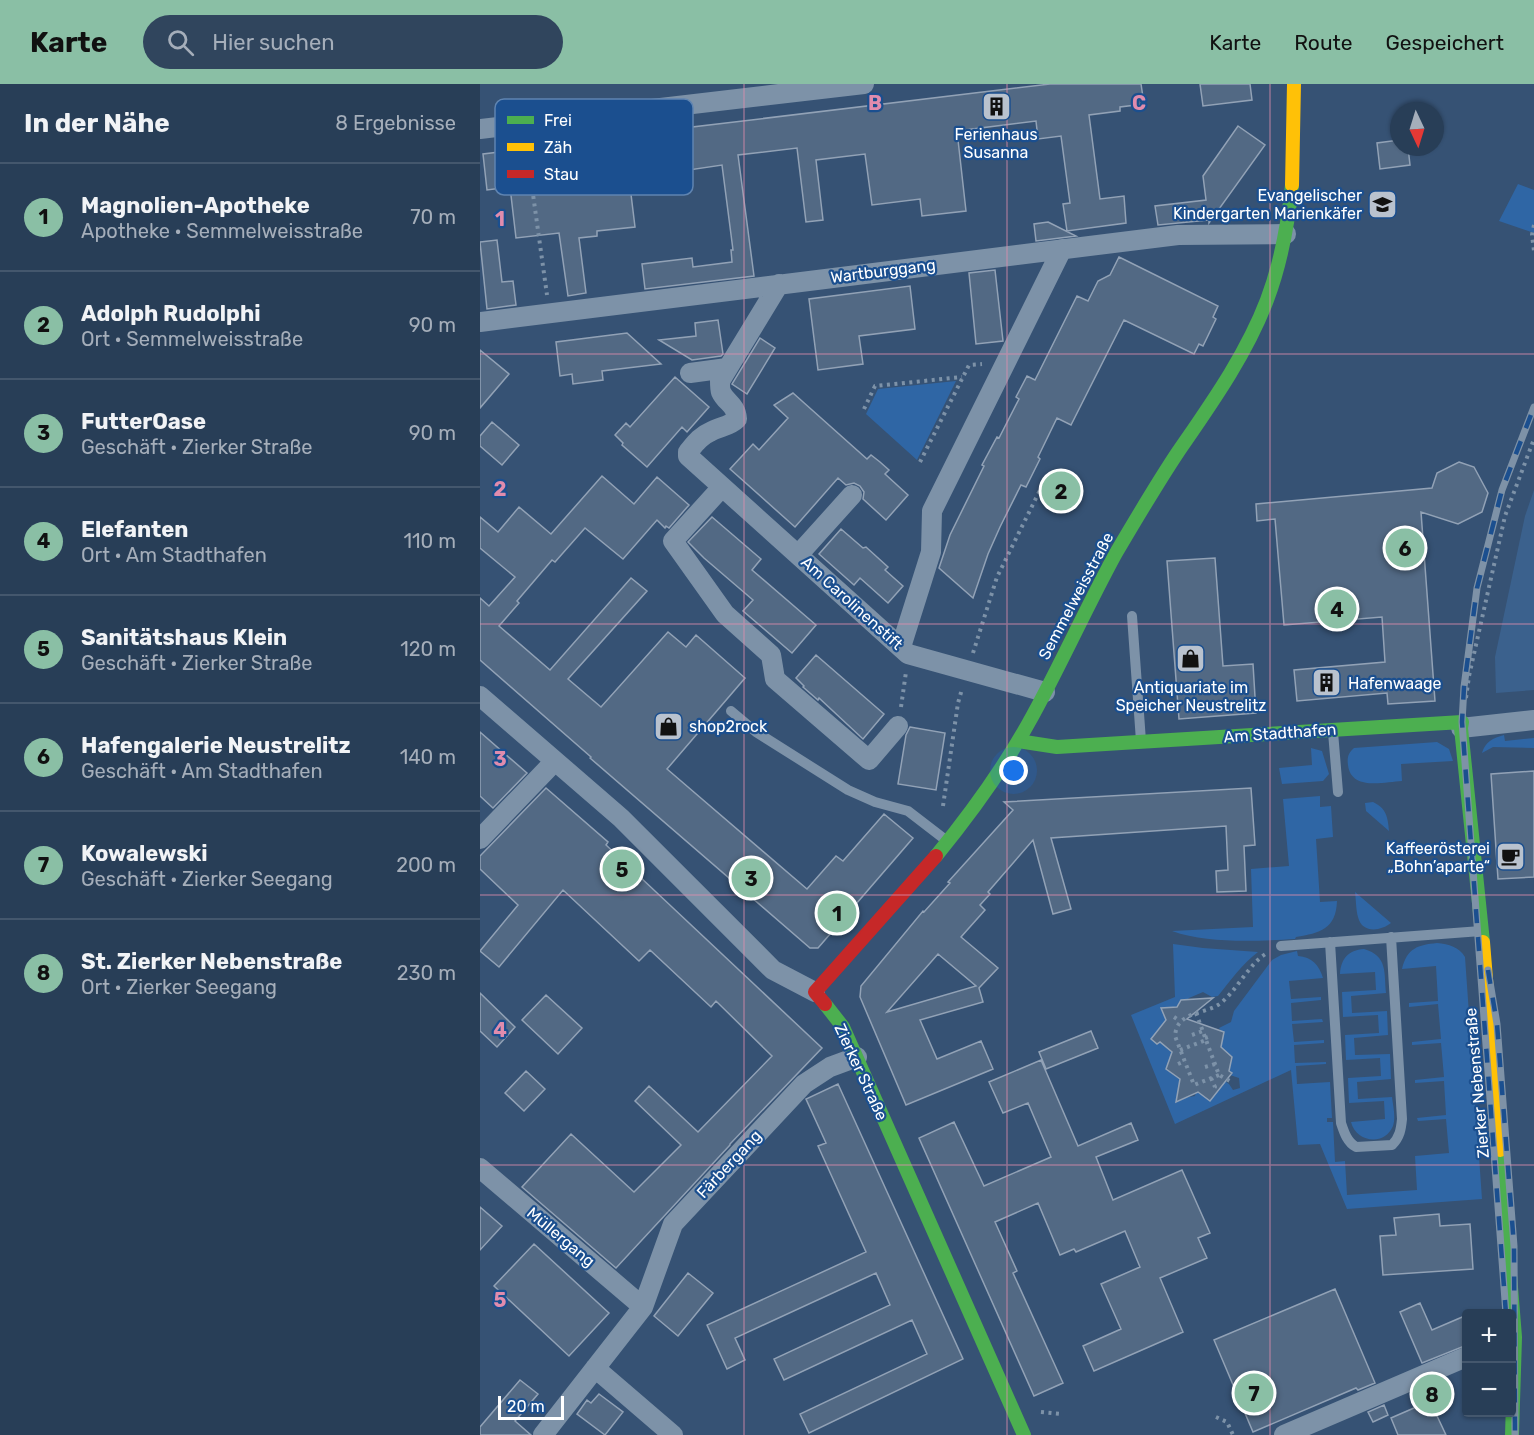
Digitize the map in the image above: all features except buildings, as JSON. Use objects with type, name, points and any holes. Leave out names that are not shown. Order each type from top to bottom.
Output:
[{"type":"main road","name":"Semmelweisstraße","points":[[815,992],[948,842],[973,810],[1018,741],[1130,528],[1183,444],[1226,383],[1245,350],[1260,319],[1275,278],[1286,234],[1294,176],[1294,84]]},
{"type":"main road","name":"Semmelweisstraße","points":[[1280,102],[1284,111],[1294,176]]},
{"type":"main road","name":"Am Stadthafen","points":[[1018,741],[1057,747],[1462,722],[1461,728]]},
{"type":"main road","name":"Zierker Nebenstraße","points":[[1461,728],[1482,931],[1511,1309]]},
{"type":"main road","name":"Zierker Straße","points":[[815,992],[843,1027],[1024,1435]]},
{"type":"main road","name":"Zierker Nebenstraße","points":[[1512,1435],[1513,1363]]},
{"type":"street","points":[[693,104],[864,84]]},
{"type":"street","points":[[480,129],[495,127]]},
{"type":"street","name":"Wartburggang","points":[[480,322],[1179,235],[1286,234]]},
{"type":"street","points":[[905,651],[932,552],[932,512],[1062,249]]},
{"type":"street","name":"Am Carolinenstift","points":[[779,284],[720,381],[721,392],[730,401],[737,419],[731,425],[701,437],[687,454],[905,651],[1045,692]]},
{"type":"street","points":[[690,373],[728,368]]},
{"type":"street","points":[[722,487],[673,542],[725,614],[771,655],[775,680],[869,760],[898,726]]},
{"type":"street","name":"Am Carolinenstift","points":[[798,555],[852,495]]},
{"type":"street","name":"Zierker Straße","points":[[480,696],[621,818],[773,970],[815,992]]},
{"type":"street","name":"Am Stadthafen","points":[[1461,728],[1534,720]]},
{"type":"street","points":[[480,839],[555,762]]},
{"type":"street","name":"Färbergang","points":[[543,1435],[643,1307],[674,1224],[804,1084],[830,1067],[856,1058]]},
{"type":"street","name":"Müllergang","points":[[480,1168],[643,1307]]},
{"type":"street","points":[[1284,1435],[1462,1359]]},
{"type":"street","points":[[595,1368],[673,1435]]},
{"type":"lane","points":[[1132,616],[1142,742]]},
{"type":"lane","points":[[731,711],[756,732],[848,790],[875,802],[908,811],[948,842]]},
{"type":"lane","points":[[1333,730],[1338,792]]},
{"type":"lane","points":[[1281,946],[1482,931]]},
{"type":"lane","points":[[1330,942],[1341,1123],[1351,1144],[1356,1147],[1392,1145],[1397,1140],[1402,1119],[1391,938]]},
{"type":"path","points":[[533,195],[549,313]]},
{"type":"path","points":[[1534,225],[1532,235],[1534,251]]},
{"type":"path","points":[[920,462],[969,365],[1006,362]]},
{"type":"path","points":[[864,409],[875,386],[963,377]]},
{"type":"path","points":[[1461,728],[1468,676],[1505,516],[1534,439]]},
{"type":"path","points":[[898,726],[905,651]]},
{"type":"path","points":[[1194,1085],[1173,1037],[1180,1021],[1218,1004],[1263,955],[1281,946]]},
{"type":"path","points":[[1196,1013],[1219,1075],[1230,1081]]},
{"type":"path","points":[[1174,1017],[1180,1021]]},
{"type":"path","points":[[1192,1035],[1203,1031]]},
{"type":"path","points":[[1180,1050],[1211,1036]]},
{"type":"path","points":[[1178,1064],[1185,1061]]},
{"type":"path","points":[[1205,1068],[1216,1062]]},
{"type":"path","points":[[1189,1089],[1219,1075]]},
{"type":"path","points":[[1211,1078],[1214,1088]]},
{"type":"path","points":[[1216,1417],[1227,1422],[1233,1435]]},
{"type":"shaded area","points":[[1518,184],[1534,190],[1534,233],[1499,221]]},
{"type":"shaded area","points":[[956,381],[917,460],[866,414],[878,389]]},
{"type":"shaded area","points":[[1534,490],[1534,690],[1496,693],[1495,657],[1525,516]]},
{"type":"shaded area","points":[[1504,735],[1505,741],[1534,738],[1534,748],[1493,747],[1482,753],[1490,741]]},
{"type":"shaded area","points":[[1437,742],[1449,749],[1453,761],[1401,764],[1402,781],[1362,782],[1350,773],[1348,758],[1354,748]]},
{"type":"shaded area","points":[[1311,748],[1322,751],[1329,774],[1323,781],[1282,784],[1279,768],[1312,765]]},
{"type":"shaded area","points":[[1320,796],[1320,807],[1331,806],[1333,837],[1316,839],[1320,902],[1337,901],[1334,918],[1330,924],[1312,934],[1281,940],[1217,940],[1172,931],[1253,927],[1251,869],[1289,866],[1283,799]]},
{"type":"shaded area","points":[[1373,802],[1386,814],[1389,831],[1366,811],[1365,803]]},
{"type":"shaded area","points":[[1355,892],[1391,923],[1377,929],[1363,926],[1358,917]]},
{"type":"shaded area","points":[[1437,943],[1453,947],[1465,957],[1482,1199],[1347,1209],[1320,1144],[1298,1145],[1291,1070],[1175,1124],[1131,1015],[1175,997],[1173,944],[1258,952],[1218,996],[1212,997],[1203,992],[1189,998],[1180,1007],[1166,1008],[1166,1018],[1174,1047],[1167,1068],[1181,1071],[1184,1098],[1195,1096],[1197,1087],[1211,1098],[1215,1092],[1219,1091],[1217,1086],[1222,1079],[1233,1090],[1240,1088],[1239,1078],[1227,1074],[1220,1056],[1221,1031],[1219,1028],[1231,1022],[1234,1011],[1272,960],[1297,951],[1298,956],[1314,963],[1323,978],[1289,981],[1291,999],[1321,997],[1321,1000],[1291,1003],[1292,1021],[1322,1019],[1323,1022],[1292,1024],[1294,1042],[1324,1040],[1324,1043],[1294,1045],[1295,1063],[1326,1062],[1326,1064],[1296,1066],[1297,1084],[1330,1082],[1332,1118],[1327,1118],[1327,1122],[1333,1122],[1335,1162],[1345,1161],[1347,1195],[1417,1190],[1415,1156],[1449,1153],[1446,1119],[1418,1121],[1417,1118],[1446,1115],[1444,1081],[1415,1083],[1415,1080],[1444,1077],[1441,1043],[1412,1045],[1412,1042],[1441,1039],[1438,1004],[1409,1007],[1409,1003],[1438,1001],[1436,966],[1402,969],[1407,956],[1414,949]]},
{"type":"shaded area","points":[[1364,949],[1372,952],[1381,961],[1386,993],[1351,996],[1352,1013],[1387,1011],[1388,1035],[1354,1038],[1355,1055],[1390,1054],[1391,1079],[1357,1082],[1358,1099],[1392,1097],[1393,1126],[1389,1133],[1377,1139],[1364,1138],[1358,1134],[1351,1122],[1385,1119],[1384,1101],[1349,1103],[1348,1078],[1381,1076],[1380,1058],[1346,1060],[1345,1035],[1379,1033],[1378,1015],[1343,1017],[1342,992],[1376,990],[1375,972],[1340,974],[1346,956]]},
{"type":"railway","points":[[1506,1309],[1462,722],[1464,687],[1477,588],[1502,490],[1534,407]]},
{"type":"railway","points":[[1488,970],[1497,1024],[1514,1246],[1515,1435]]},
{"type":"traffic: fast","points":[[936,856],[1000,770],[1023,734],[1116,553],[1162,477],[1227,379],[1249,340],[1267,300],[1280,258],[1292,185]]},
{"type":"traffic: fast","points":[[1018,741],[1057,747],[1462,722],[1483,942]]},
{"type":"traffic: fast","points":[[825,1004],[843,1027],[1024,1435]]},
{"type":"traffic: fast","points":[[1500,1150],[1515,1337],[1512,1435]]},
{"type":"traffic: slow","points":[[1292,185],[1294,84]]},
{"type":"traffic: slow","points":[[1483,942],[1500,1150]]},
{"type":"traffic: jam","points":[[825,1004],[815,992],[936,856]]},
{"type":"place","name":"Ferienhaus Susanna","points":[[996,106]]},
{"type":"place","name":"Evangelischer Kindergarten Marienkäfer","points":[[1383,204]]},
{"type":"place","name":"Adolph Rudolphi","points":[[1061,491]]},
{"type":"place","name":"Hafengalerie Neustrelitz","points":[[1405,548]]},
{"type":"place","name":"Elefanten","points":[[1337,609]]},
{"type":"place","name":"Antiquariate im Speicher Neustrelitz","points":[[1191,659]]},
{"type":"place","name":"Hafenwaage","points":[[1327,683]]},
{"type":"place","name":"shop2rock","points":[[668,726]]},
{"type":"place","name":"Kaffeerösterei „Bohn’aparte“","points":[[1511,857]]},
{"type":"place","name":"Sanitätshaus Klein","points":[[622,869]]},
{"type":"place","name":"FutterOase","points":[[751,878]]},
{"type":"place","name":"Magnolien-Apotheke","points":[[837,913]]},
{"type":"place","name":"Kowalewski","points":[[1254,1393]]},
{"type":"place","name":"St. Zierker Nebenstraße","points":[[1432,1394]]}]
